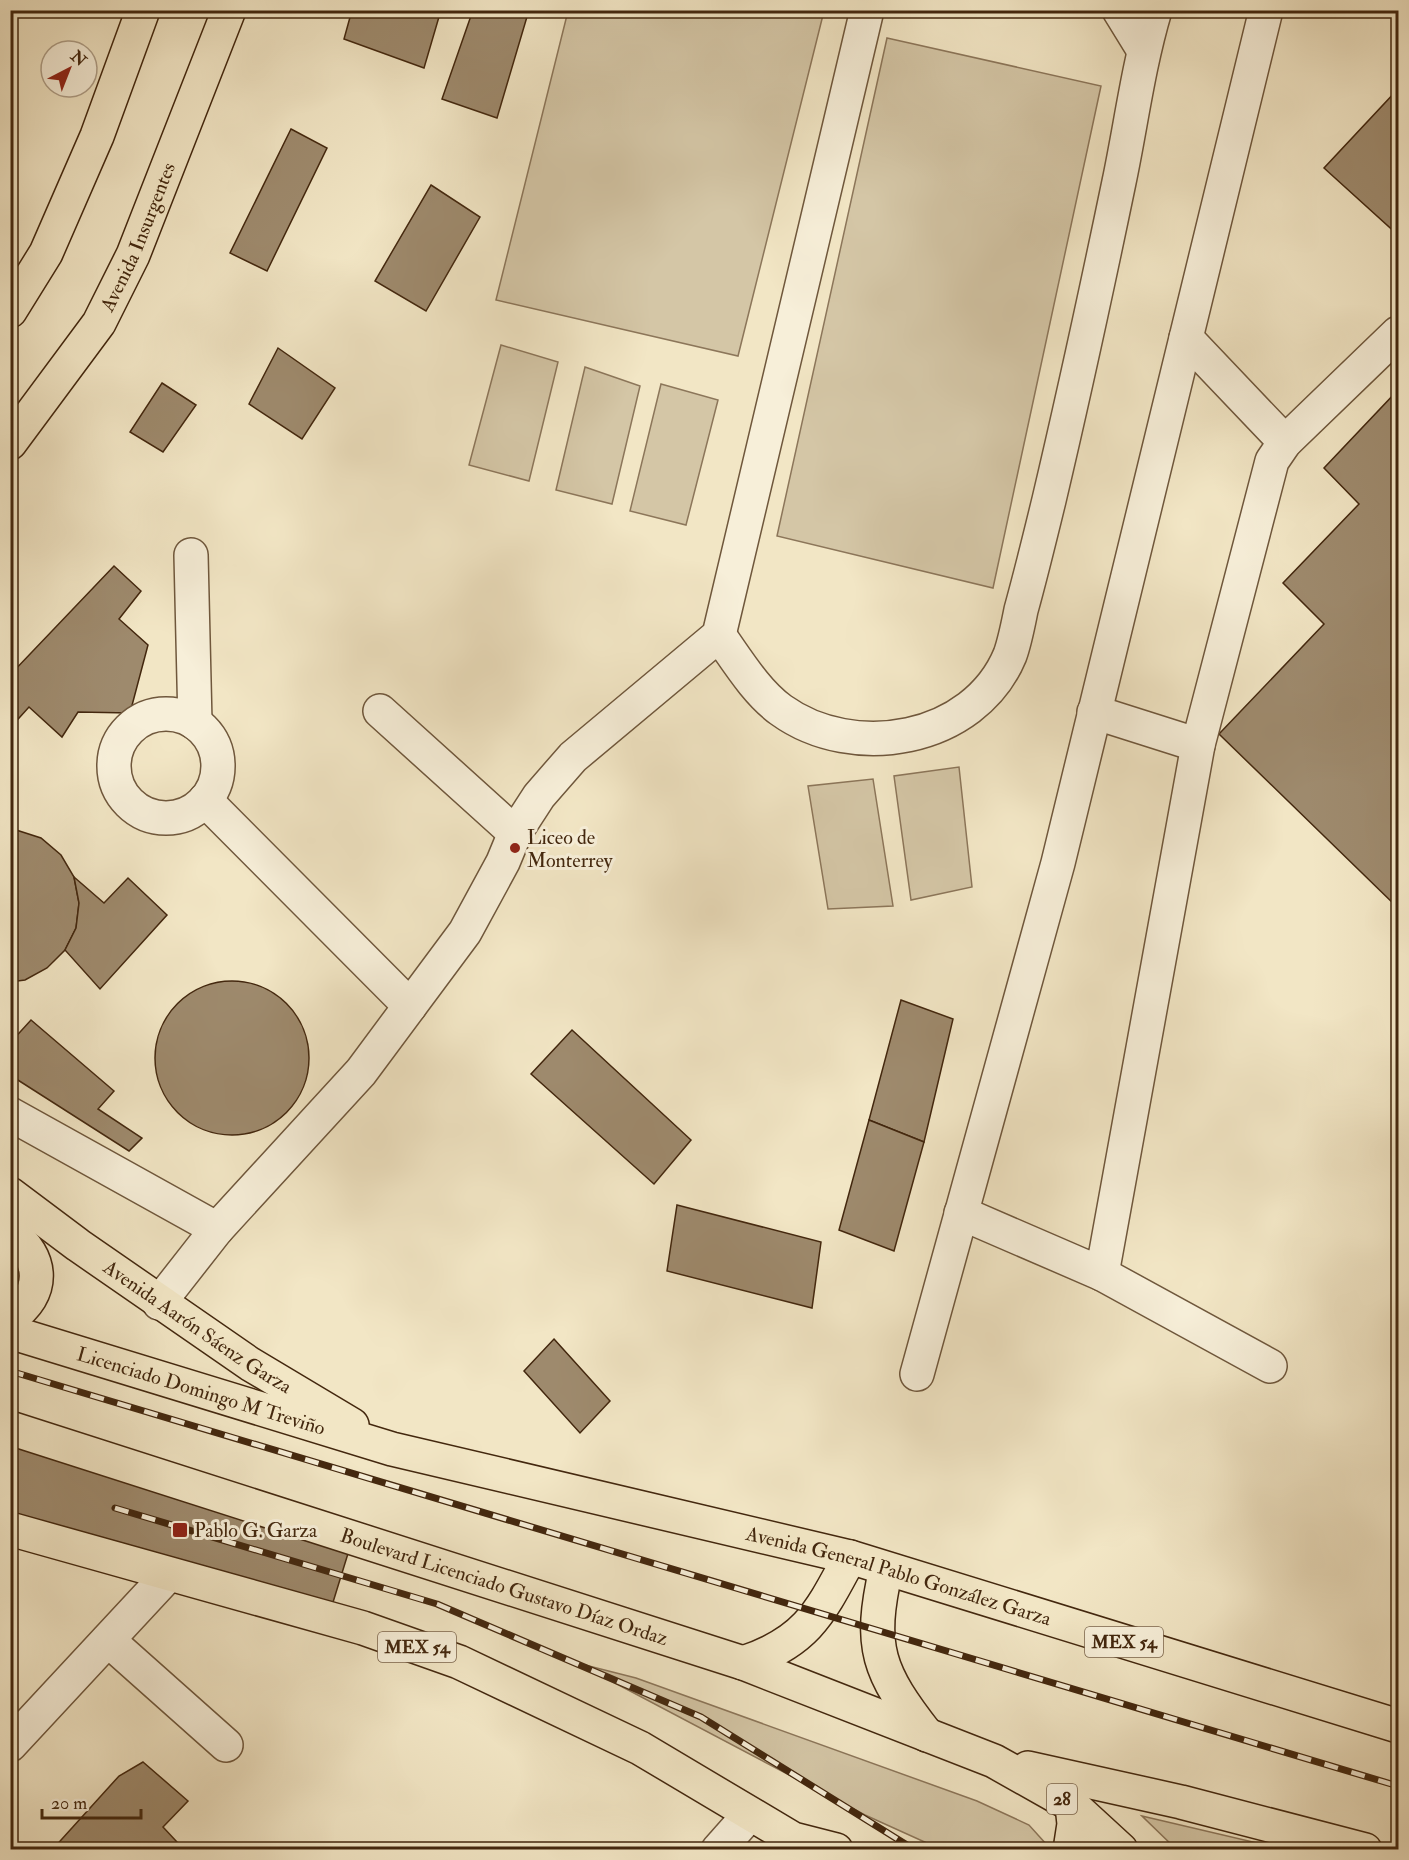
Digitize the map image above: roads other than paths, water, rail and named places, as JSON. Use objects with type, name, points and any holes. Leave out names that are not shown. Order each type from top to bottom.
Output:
[{"type":"main road","points":[[10,311],[46,253],[97,136],[143,10]]},
{"type":"main road","name":"Avenida Insurgentes","points":[[10,443],[99,323],[123,275],[229,10]]},
{"type":"main road","name":"Avenida Aarón Sáenz Garza","points":[[10,1194],[159,1302],[250,1364],[392,1449]]},
{"type":"main road","points":[[10,1232],[30,1250],[36,1270],[35,1291],[24,1309],[10,1318]]},
{"type":"main road","name":"Licenciado Domingo M Treviño","points":[[10,1332],[392,1449]]},
{"type":"main road","name":"Boulevard Licenciado Gustavo Díaz Ordaz","points":[[10,1428],[743,1664],[994,1761]]},
{"type":"main road","name":"Avenida General Pablo González Garza","points":[[392,1449],[850,1557],[1398,1726]]},
{"type":"main road","name":"MEX 54","points":[[10,1529],[363,1628],[459,1662],[640,1748],[799,1844],[836,1850]]},
{"type":"main road","points":[[743,1664],[777,1650],[806,1628],[821,1612],[850,1557]]},
{"type":"main road","points":[[886,1569],[877,1610],[876,1630],[880,1653],[888,1677],[901,1702],[927,1735]]},
{"type":"main road","points":[[994,1761],[1181,1802],[1365,1850]]},
{"type":"main road","name":"28","points":[[994,1761],[1072,1805],[1121,1850]]},
{"type":"main road","points":[[1070,1850],[1074,1824],[1072,1805]]},
{"type":"lane","points":[[159,1302],[217,1229],[361,1072],[465,932],[503,862],[515,832],[539,796],[573,757],[719,635],[867,10]]},
{"type":"lane","points":[[1119,10],[1143,49]]},
{"type":"lane","points":[[719,635],[753,680],[779,709],[814,730],[842,737],[879,741],[951,721],[972,708],[998,674],[1012,645],[1079,371],[1130,126],[1143,49],[1155,10]]},
{"type":"lane","points":[[917,1374],[1058,863],[1266,10]]},
{"type":"lane","points":[[1102,1274],[1198,745],[1272,461],[1285,442],[1398,333]]},
{"type":"lane","points":[[1186,338],[1285,442]]},
{"type":"lane","points":[[191,555],[195,723]]},
{"type":"lane","points":[[380,711],[515,832]]},
{"type":"lane","points":[[1094,712],[1198,745]]},
{"type":"lane","points":[[162,714],[179,715],[195,723],[208,735],[217,759],[214,786],[205,800],[192,811],[177,817],[160,818],[144,813],[130,803],[120,790],[114,774],[114,757],[120,741],[130,728],[144,718],[162,714]]},
{"type":"lane","points":[[205,800],[410,1006]]},
{"type":"lane","points":[[10,1114],[217,1229]]},
{"type":"lane","points":[[962,1213],[1102,1274],[1270,1366]]},
{"type":"lane","points":[[10,1745],[168,1575]]},
{"type":"lane","points":[[108,1640],[226,1745]]},
{"type":"lane","points":[[718,1850],[749,1815]]},
{"type":"railway","points":[[10,1371],[1398,1786]]},
{"type":"railway","points":[[115,1508],[437,1604],[701,1717],[915,1850]]},
{"type":"place","name":"Liceo de Monterrey","points":[[515,848]]},
{"type":"place","name":"Pablo G. Garza","points":[[180,1530]]}]
